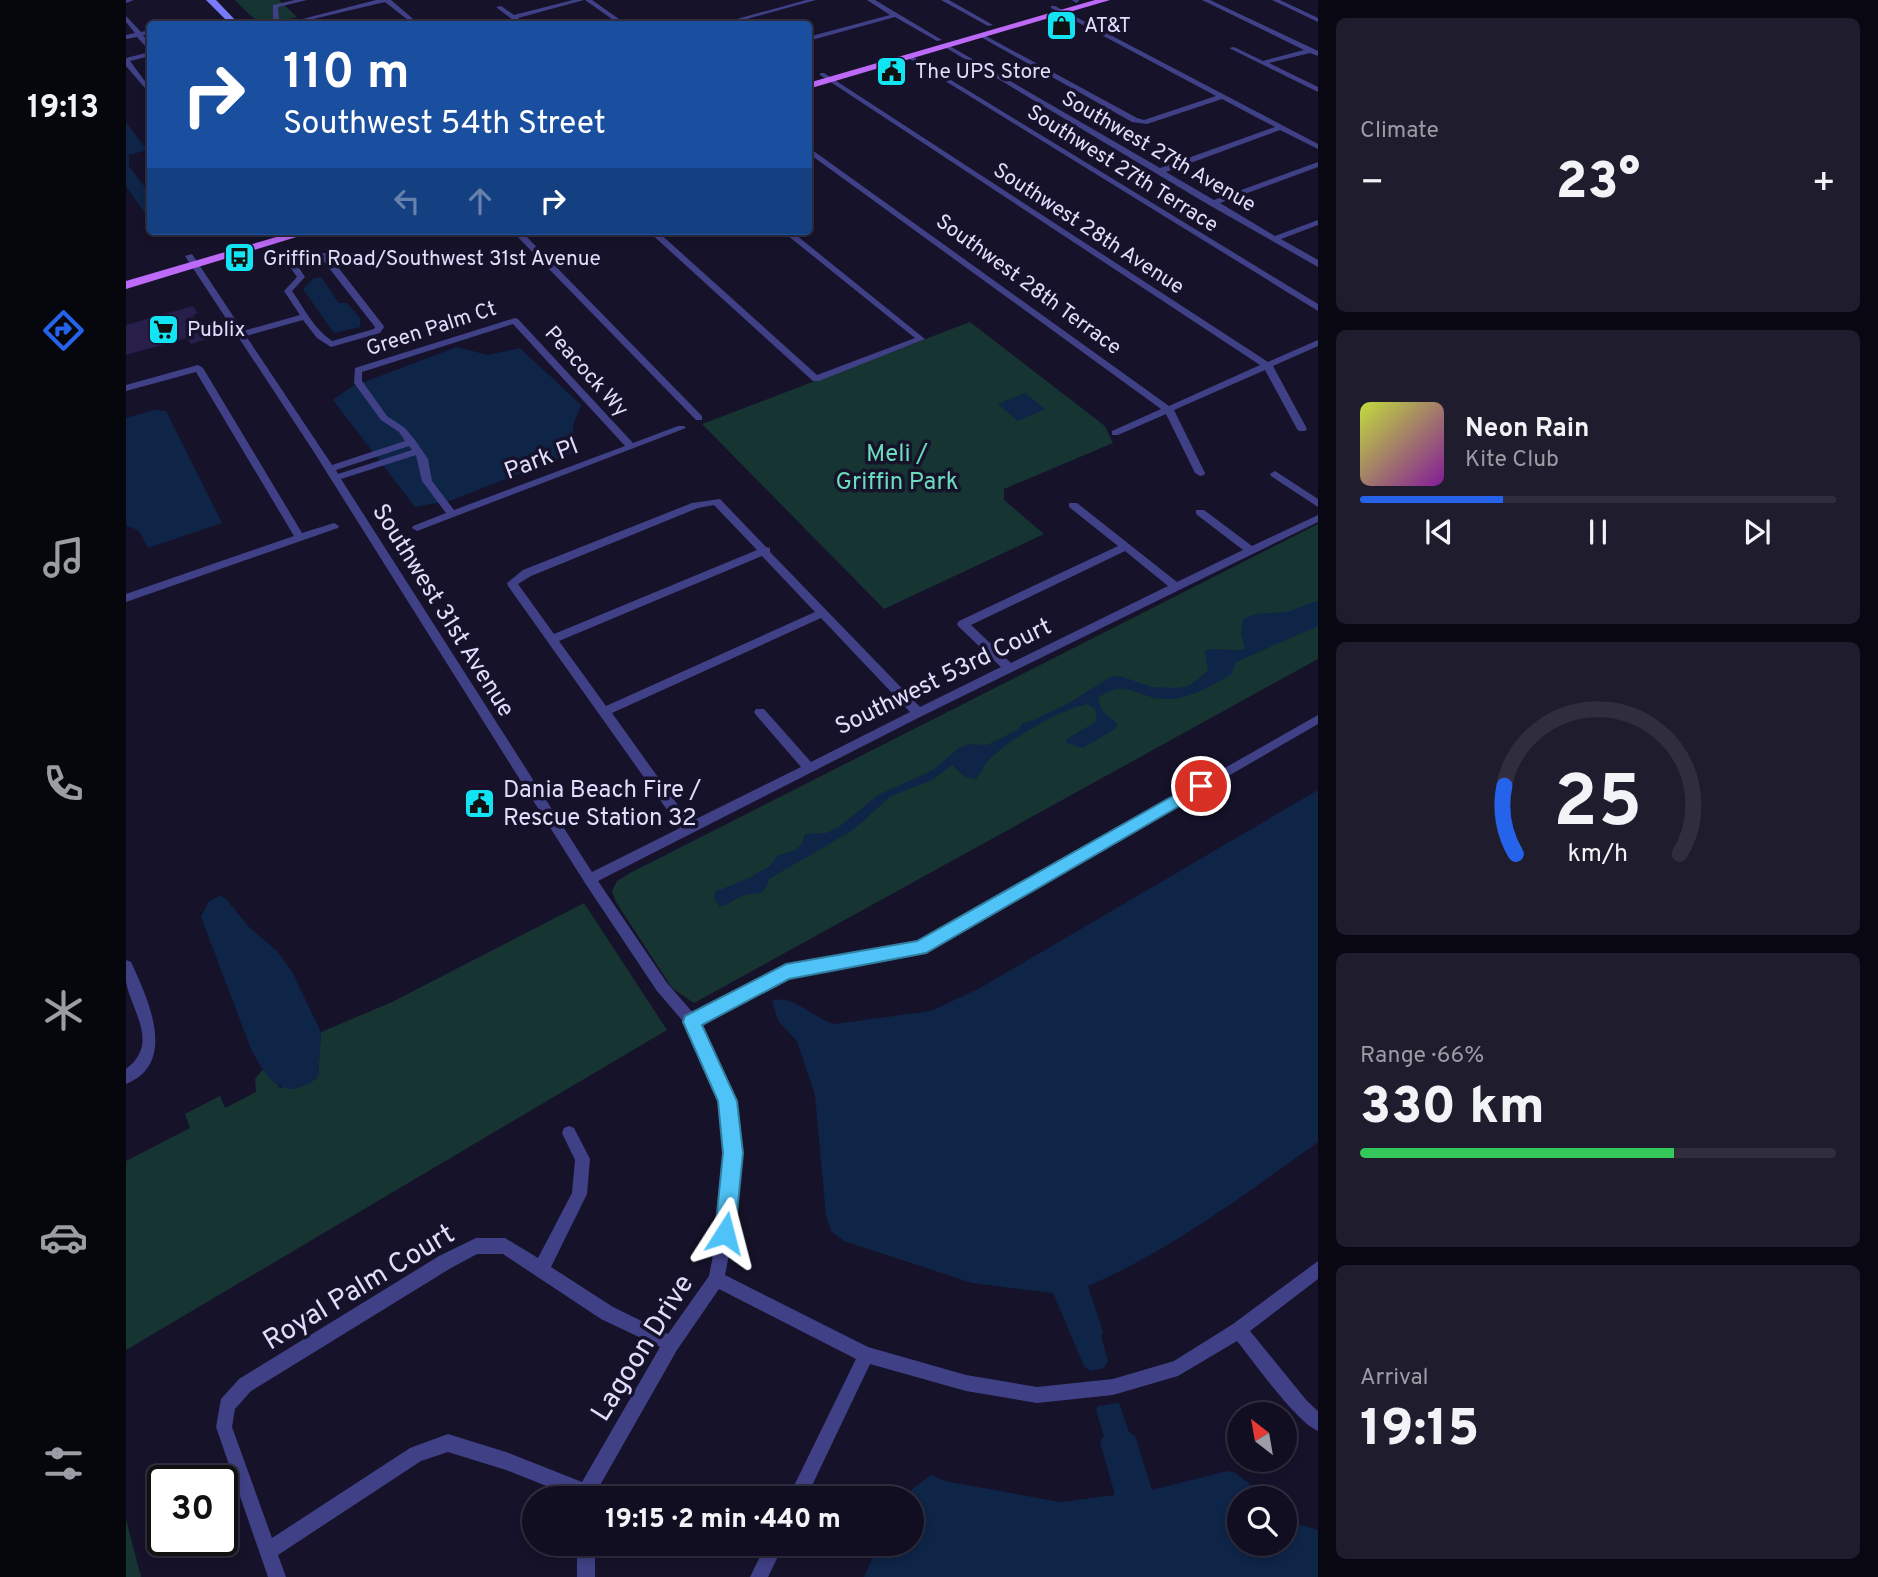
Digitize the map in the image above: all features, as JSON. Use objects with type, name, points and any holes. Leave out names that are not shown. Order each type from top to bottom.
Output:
[{"type":"main road","points":[[211,0],[232,21]]},
{"type":"main road","points":[[224,0],[245,21]]},
{"type":"main road","points":[[812,84],[827,77],[943,43],[982,36],[1058,10],[1076,0]]},
{"type":"main road","points":[[812,78],[827,77],[928,52],[957,35],[990,25],[1105,0]]},
{"type":"main road","points":[[126,285],[265,235]]},
{"type":"main road","points":[[126,274],[294,235]]},
{"type":"street","points":[[126,1],[131,0]]},
{"type":"street","points":[[276,21],[275,6],[304,0]]},
{"type":"street","points":[[298,21],[386,0],[412,21]]},
{"type":"street","points":[[548,0],[556,6]]},
{"type":"street","points":[[512,17],[581,0]]},
{"type":"street","points":[[588,0],[619,21]]},
{"type":"street","points":[[733,21],[813,0]]},
{"type":"street","name":"Southwest 27th Avenue","points":[[870,0],[1318,264]]},
{"type":"street","points":[[944,0],[990,25]]},
{"type":"street","points":[[1205,0],[1312,50]]},
{"type":"street","points":[[1275,0],[1318,20]]},
{"type":"street","points":[[499,7],[518,21]]},
{"type":"street","points":[[1058,10],[1318,147]]},
{"type":"street","points":[[812,38],[896,15]]},
{"type":"street","points":[[126,19],[147,44]]},
{"type":"street","points":[[126,37],[147,33]]},
{"type":"street","points":[[982,36],[1135,120],[1144,122],[1224,96]]},
{"type":"street","points":[[1233,48],[1318,90]]},
{"type":"street","points":[[1259,61],[1312,50]]},
{"type":"street","points":[[147,55],[126,60],[147,88]]},
{"type":"street","name":"Southwest 27th Terrace","points":[[910,57],[1318,309]]},
{"type":"street","name":"Southwest 28th Avenue","points":[[827,77],[1268,366],[1302,429]]},
{"type":"street","points":[[1160,171],[1282,127]]},
{"type":"street","name":"Southwest 28th Terrace","points":[[812,152],[1169,410],[1200,473]]},
{"type":"street","points":[[1212,203],[1318,164]]},
{"type":"street","points":[[1274,239],[1318,222]]},
{"type":"street","points":[[520,235],[699,418]]},
{"type":"street","points":[[656,235],[816,379],[921,339],[791,235]]},
{"type":"street","points":[[327,257],[380,327],[377,331],[340,342],[325,342],[288,290],[300,277],[294,267],[327,257]]},
{"type":"street","name":"Southwest 31st Avenue","points":[[193,260],[662,987]]},
{"type":"street","points":[[242,334],[306,316]]},
{"type":"street","name":"Green Palm Ct","points":[[415,446],[384,418],[357,381],[358,370],[515,321]]},
{"type":"street","name":"Peacock Wy","points":[[515,321],[631,447]]},
{"type":"street","points":[[1115,433],[1318,343]]},
{"type":"street","points":[[126,388],[198,368],[300,538]]},
{"type":"street","name":"Park Pl","points":[[417,528],[681,428]]},
{"type":"street","points":[[333,474],[415,446],[424,459],[427,481],[452,514]]},
{"type":"street","points":[[1275,474],[1318,505]]},
{"type":"street","points":[[688,829],[512,583],[527,573],[696,505],[716,500],[766,550],[821,614],[918,713]]},
{"type":"street","points":[[1073,505],[1176,587]]},
{"type":"street","points":[[1200,512],[1251,551]]},
{"type":"street","name":"Southwest 53rd Court","points":[[590,879],[918,713],[1318,518]]},
{"type":"street","points":[[126,598],[334,526]]},
{"type":"street","points":[[1010,669],[963,624],[1125,547]]},
{"type":"street","points":[[551,640],[766,550]]},
{"type":"street","points":[[604,712],[821,614]]},
{"type":"street","points":[[760,712],[810,768]]},
{"type":"street","points":[[692,1022],[786,972],[920,948],[1318,719]]},
{"type":"street","points":[[126,966],[151,1034],[148,1055],[138,1071],[126,1077]]},
{"type":"street","name":"Lagoon Drive","points":[[591,1486],[671,1344],[716,1279],[730,1209],[733,1153],[728,1101],[692,1022],[662,987]]},
{"type":"street","points":[[541,1269],[579,1194],[583,1159],[569,1133]]},
{"type":"street","name":"Royal Palm Court","points":[[269,1551],[223,1427],[227,1405],[245,1385],[476,1246],[505,1246],[607,1312],[671,1344]]},
{"type":"street","points":[[716,1279],[866,1355],[966,1383],[1037,1395],[1113,1387],[1178,1368],[1239,1330],[1318,1269]]},
{"type":"street","points":[[1239,1330],[1301,1407],[1318,1423]]},
{"type":"street","points":[[803,1486],[866,1355]]},
{"type":"street","points":[[277,1577],[269,1551],[416,1454],[448,1443],[506,1461],[565,1486]]},
{"type":"street","points":[[586,1556],[586,1577]]},
{"type":"street","points":[[759,1577],[769,1556]]},
{"type":"green space","points":[[235,0],[279,0],[297,17],[280,21],[260,21]]},
{"type":"green space","name":"Meli / Griffin Park","points":[[970,322],[1105,426],[1113,443],[1004,489],[1004,500],[1044,534],[884,609],[702,424]]},
{"type":"green space","points":[[1318,524],[1318,659],[694,1003],[672,988],[616,902],[612,891],[617,881],[630,873]]},
{"type":"green space","points":[[584,903],[667,1030],[126,1350],[126,1161],[190,1128],[185,1114],[220,1096],[225,1108],[256,1092],[255,1079],[263,1069],[280,1088],[318,1077],[321,1032],[392,1002]]},
{"type":"green space","points":[[126,1519],[141,1577],[126,1577]]},
{"type":"water","points":[[126,122],[147,150],[129,155],[129,166],[147,190],[147,217],[126,186]]},
{"type":"water","points":[[321,277],[339,303],[347,303],[360,318],[360,327],[334,333],[303,289],[314,278]]},
{"type":"water","points":[[457,347],[488,355],[520,348],[581,405],[573,425],[574,452],[452,500],[415,507],[333,400],[353,386]]},
{"type":"water","points":[[1025,393],[1045,409],[1018,421],[998,404]]},
{"type":"water","points":[[154,410],[166,411],[222,523],[148,548],[139,531],[126,525],[126,418]]},
{"type":"water","points":[[1318,601],[1318,626],[1236,662],[1231,675],[1209,687],[1185,697],[1170,699],[1150,697],[1126,689],[1108,692],[1098,698],[1103,711],[1117,724],[1115,729],[1083,748],[1066,743],[1067,739],[1097,721],[1095,709],[1088,704],[1052,718],[1012,741],[989,759],[976,779],[965,777],[952,765],[932,780],[891,796],[853,830],[769,879],[765,889],[759,893],[742,896],[720,907],[714,898],[715,892],[751,877],[770,866],[777,856],[795,850],[801,845],[805,834],[826,833],[839,827],[878,795],[933,770],[957,749],[969,744],[987,745],[1019,729],[1022,723],[1069,703],[1112,676],[1151,687],[1189,686],[1208,671],[1205,651],[1245,649],[1241,633],[1243,619],[1290,611]]},
{"type":"water","points":[[1318,790],[1318,1142],[1178,1239],[1088,1286],[1103,1332],[1101,1336],[1108,1361],[1104,1368],[1090,1371],[1084,1366],[1053,1293],[972,1283],[844,1241],[831,1231],[826,1216],[815,1095],[797,1041],[778,1021],[772,1001],[780,999],[795,1003],[834,1024],[931,1011],[980,988]]},
{"type":"water","points":[[220,896],[226,899],[249,927],[278,952],[292,972],[321,1032],[318,1077],[306,1085],[296,1089],[278,1085],[264,1071],[251,1049],[201,917],[209,901]]},
{"type":"water","points":[[1119,1403],[1129,1432],[1135,1436],[1152,1490],[1227,1471],[1236,1473],[1252,1486],[1227,1486],[1227,1556],[1297,1556],[1297,1522],[1318,1530],[1318,1577],[864,1577],[874,1556],[924,1556],[924,1486],[916,1486],[931,1475],[945,1481],[1060,1502],[1115,1495],[1100,1442],[1104,1436],[1096,1410],[1098,1406]]},
{"type":"building","name":"Publix","points":[[193,306],[198,313],[193,315],[207,339],[191,344],[187,338],[126,355],[126,325]]},
{"type":"place","name":"AT&T","points":[[1061,25]]},
{"type":"place","name":"The UPS Store","points":[[892,71]]},
{"type":"place","name":"Griffin Road/Southwest 31st Avenue","points":[[240,258]]},
{"type":"place","name":"Publix","points":[[164,329]]},
{"type":"place","name":"Dania Beach Fire / Rescue Station 32","points":[[480,803]]},
{"type":"route","points":[[725,1233],[730,1209],[733,1153],[728,1101],[692,1022],[786,972],[920,948],[1201,786]]}]
